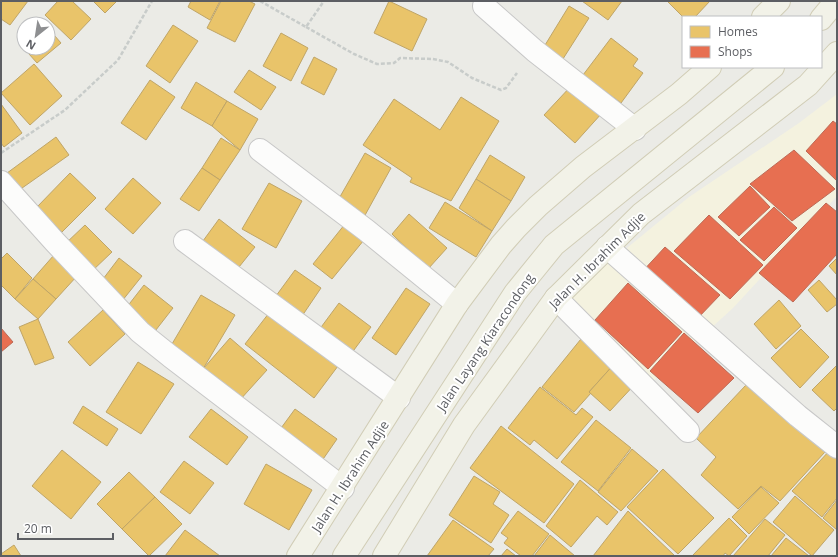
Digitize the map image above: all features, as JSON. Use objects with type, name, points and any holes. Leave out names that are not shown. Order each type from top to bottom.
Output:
[{"type":"main road","points":[[764,16],[779,1]]},
{"type":"main road","points":[[822,18],[836,1]]},
{"type":"main road","name":"Jalan H. Ibrahim Adjie","points":[[384,556],[464,425],[556,298],[641,214],[808,85],[837,53]]},
{"type":"main road","name":"Jalan H. Ibrahim Adjie","points":[[298,556],[457,304],[501,245],[538,206],[583,167],[679,94],[709,68]]},
{"type":"main road","name":"Jalan Layang Kiaracondong","points":[[344,556],[515,293],[554,245],[772,68]]},
{"type":"street","points":[[484,6],[535,51],[634,129]]},
{"type":"street","points":[[260,150],[366,230],[457,304]]},
{"type":"street","points":[[1,182],[54,242],[140,332],[342,488]]},
{"type":"street","points":[[185,241],[399,398]]},
{"type":"street","points":[[607,247],[798,416],[837,447]]},
{"type":"street","points":[[556,298],[688,431]]},
{"type":"path","points":[[1,154],[65,110],[118,60],[152,1]]},
{"type":"path","points":[[260,1],[354,54],[378,64],[394,63],[400,58],[441,60],[448,62],[472,78],[501,90],[506,88],[535,51]]},
{"type":"path","points":[[306,27],[324,1]]},
{"type":"shaded area","points":[[837,94],[837,196],[733,308],[651,383],[566,298],[689,197],[799,123]]},
{"type":"building: Homes","points":[[1,1],[28,1],[10,25],[1,19]]},
{"type":"building: Homes","points":[[58,1],[72,1],[91,19],[71,40],[56,26],[56,16],[45,15]]},
{"type":"building: Homes","points":[[93,1],[117,1],[105,13]]},
{"type":"building: Homes","points":[[191,1],[220,1],[210,20],[188,7]]},
{"type":"building: Homes","points":[[221,1],[249,1],[255,4],[235,42],[207,28]]},
{"type":"building: Homes","points":[[389,1],[427,19],[412,51],[374,33]]},
{"type":"building: Homes","points":[[582,1],[622,1],[608,20]]},
{"type":"building: Homes","points":[[667,1],[710,1],[696,16],[682,16]]},
{"type":"building: Homes","points":[[569,6],[589,18],[561,62],[542,50]]},
{"type":"building: Homes","points":[[173,25],[198,41],[170,83],[146,66]]},
{"type":"building: Homes","points":[[281,33],[308,48],[291,81],[263,66]]},
{"type":"building: Homes","points":[[56,37],[61,43],[56,47]]},
{"type":"building: Homes","points":[[611,38],[638,59],[633,66],[643,73],[621,103],[583,75]]},
{"type":"building: Homes","points":[[31,56],[45,56],[37,63]]},
{"type":"building: Homes","points":[[314,57],[337,69],[324,95],[301,83]]},
{"type":"building: Homes","points":[[34,64],[62,96],[30,125],[1,93]]},
{"type":"building: Homes","points":[[249,70],[276,87],[261,110],[234,92]]},
{"type":"building: Homes","points":[[150,80],[175,97],[146,140],[121,123]]},
{"type":"building: Homes","points":[[196,82],[227,101],[212,126],[181,108]]},
{"type":"building: Homes","points":[[572,85],[602,113],[575,143],[544,115]]},
{"type":"building: Homes","points":[[461,97],[499,121],[451,201],[410,182],[412,178],[363,145],[394,99],[440,130]]},
{"type":"building: Homes","points":[[227,101],[258,119],[240,150],[212,126]]},
{"type":"building: Homes","points":[[1,104],[22,133],[4,147],[1,143]]},
{"type":"building: Homes","points":[[56,137],[69,155],[15,193],[3,176]]},
{"type":"building: Homes","points":[[221,138],[240,150],[220,180],[202,168]]},
{"type":"building: Homes","points":[[365,153],[391,168],[364,217],[337,202]]},
{"type":"building: Homes","points":[[490,155],[525,177],[511,201],[476,179]]},
{"type":"building: Homes","points":[[202,168],[220,180],[199,211],[180,199]]},
{"type":"building: Homes","points":[[70,173],[96,198],[62,232],[37,207]]},
{"type":"building: Homes","points":[[133,178],[161,203],[133,234],[105,209]]},
{"type":"building: Homes","points":[[476,179],[511,201],[492,231],[459,208]]},
{"type":"building: Homes","points":[[269,183],[302,201],[276,248],[242,229]]},
{"type":"building: Homes","points":[[445,202],[492,231],[476,257],[429,228]]},
{"type":"building: Homes","points":[[409,214],[447,248],[428,269],[392,234]]},
{"type":"building: Homes","points":[[219,219],[255,247],[235,272],[200,245]]},
{"type":"building: Homes","points":[[345,224],[364,240],[332,279],[313,264]]},
{"type":"building: Homes","points":[[85,225],[112,252],[91,272],[64,245]]},
{"type":"building: Homes","points":[[7,253],[32,278],[15,299],[1,285],[1,259]]},
{"type":"building: Homes","points":[[54,255],[77,276],[56,299],[33,279]]},
{"type":"building: Homes","points":[[119,258],[142,276],[122,301],[100,283]]},
{"type":"building: Homes","points":[[837,258],[837,275],[829,266]]},
{"type":"building: Homes","points":[[295,270],[321,288],[300,319],[273,300]]},
{"type":"building: Homes","points":[[33,279],[56,299],[38,319],[15,299]]},
{"type":"building: Homes","points":[[819,280],[837,300],[837,304],[827,312],[808,290]]},
{"type":"building: Homes","points":[[144,285],[173,308],[152,335],[123,312]]},
{"type":"building: Homes","points":[[406,288],[430,304],[396,355],[372,338]]},
{"type":"building: Homes","points":[[201,295],[235,315],[203,369],[169,349]]},
{"type":"building: Homes","points":[[779,300],[801,326],[776,349],[754,324]]},
{"type":"building: Homes","points":[[339,303],[371,327],[348,358],[316,334]]},
{"type":"building: Homes","points":[[103,310],[125,334],[90,366],[68,342]]},
{"type":"building: Homes","points":[[269,313],[338,366],[314,398],[245,344]]},
{"type":"building: Homes","points":[[38,319],[54,358],[35,365],[19,327]]},
{"type":"building: Homes","points":[[801,329],[829,357],[800,388],[771,358]]},
{"type":"building: Homes","points":[[585,334],[616,362],[589,392],[591,393],[574,412],[542,387]]},
{"type":"building: Homes","points":[[230,338],[267,370],[239,401],[203,369]]},
{"type":"building: Homes","points":[[138,362],[174,384],[141,434],[106,412]]},
{"type":"building: Homes","points":[[616,362],[637,382],[610,411],[589,392]]},
{"type":"building: Homes","points":[[837,365],[837,408],[834,411],[812,390]]},
{"type":"building: Homes","points":[[746,385],[825,452],[780,501],[761,486],[738,509],[701,475],[716,457],[696,438]]},
{"type":"building: Homes","points":[[540,387],[576,415],[582,408],[593,417],[557,459],[534,440],[530,445],[508,428]]},
{"type":"building: Homes","points":[[83,406],[118,429],[107,446],[73,423]]},
{"type":"building: Homes","points":[[211,409],[248,437],[227,465],[189,437]]},
{"type":"building: Homes","points":[[295,409],[337,439],[319,465],[276,435]]},
{"type":"building: Homes","points":[[596,420],[631,448],[598,491],[561,462]]},
{"type":"building: Homes","points":[[501,426],[574,484],[544,523],[470,468]]},
{"type":"building: Homes","points":[[632,449],[658,471],[621,511],[598,492]]},
{"type":"building: Homes","points":[[831,449],[837,455],[837,498],[822,517],[792,491]]},
{"type":"building: Homes","points":[[62,450],[101,482],[71,519],[32,486]]},
{"type":"building: Homes","points":[[184,461],[214,483],[190,514],[160,492]]},
{"type":"building: Homes","points":[[266,464],[312,490],[289,530],[244,504]]},
{"type":"building: Homes","points":[[663,469],[714,518],[678,554],[627,507]]},
{"type":"building: Homes","points":[[129,472],[155,497],[122,529],[97,504]]},
{"type":"building: Homes","points":[[474,476],[500,492],[493,504],[509,515],[491,543],[449,515]]},
{"type":"building: Homes","points":[[580,480],[618,512],[607,525],[597,516],[571,547],[546,526]]},
{"type":"building: Homes","points":[[761,487],[779,503],[749,534],[732,517]]},
{"type":"building: Homes","points":[[795,496],[834,530],[812,556],[773,522]]},
{"type":"building: Homes","points":[[155,497],[182,524],[149,556],[122,529]]},
{"type":"building: Homes","points":[[837,500],[837,530],[823,518]]},
{"type":"building: Homes","points":[[518,511],[549,534],[532,556],[521,556],[504,543],[508,538],[501,533]]},
{"type":"building: Homes","points":[[628,511],[675,556],[593,556]]},
{"type":"building: Homes","points":[[729,518],[747,536],[729,556],[725,553],[723,556],[692,556]]},
{"type":"building: Homes","points":[[765,519],[785,535],[768,556],[733,556]]},
{"type":"building: Homes","points":[[453,520],[494,549],[488,556],[427,556]]},
{"type":"building: Homes","points":[[185,530],[220,556],[165,556]]},
{"type":"building: Homes","points":[[550,535],[575,556],[534,556]]},
{"type":"building: Homes","points":[[786,538],[809,556],[771,556]]},
{"type":"building: Homes","points":[[14,545],[21,556],[1,556],[1,554]]},
{"type":"building: Homes","points":[[507,549],[516,556],[501,556]]},
{"type":"building: Shops","points":[[833,121],[837,124],[837,181],[806,151]]},
{"type":"building: Shops","points":[[794,150],[835,189],[792,221],[750,184]]},
{"type":"building: Shops","points":[[750,186],[770,207],[739,236],[718,217]]},
{"type":"building: Shops","points":[[826,203],[837,212],[837,254],[793,302],[759,273]]},
{"type":"building: Shops","points":[[774,207],[797,228],[764,261],[740,240]]},
{"type":"building: Shops","points":[[709,215],[763,265],[730,299],[674,251]]},
{"type":"building: Shops","points":[[665,247],[720,295],[696,320],[641,273]]},
{"type":"building: Shops","points":[[628,283],[682,332],[648,369],[595,320]]},
{"type":"building: Shops","points":[[1,328],[13,342],[1,352]]},
{"type":"building: Shops","points":[[684,333],[734,378],[698,413],[650,371]]}]
